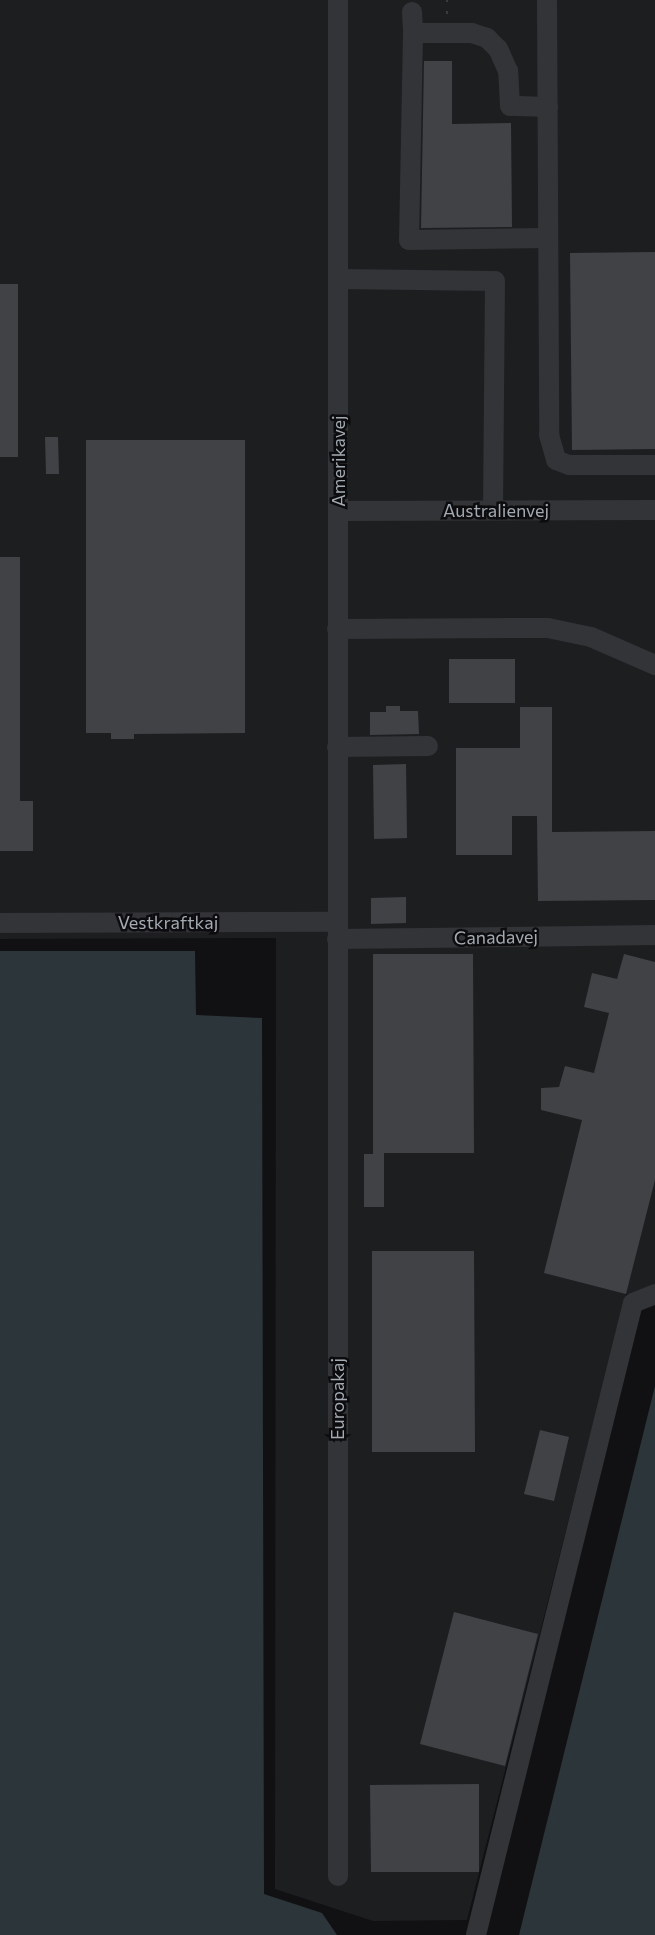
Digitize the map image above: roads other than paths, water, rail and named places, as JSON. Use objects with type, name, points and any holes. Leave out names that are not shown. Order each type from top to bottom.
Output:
[{"type":"street","name":"Amerikavej","points":[[337,930],[338,0]]},
{"type":"street","points":[[547,0],[549,435],[556,460],[569,465],[655,465]]},
{"type":"street","points":[[412,5],[409,240],[548,238]]},
{"type":"street","points":[[412,33],[472,33],[488,38],[498,49],[508,71],[510,106],[548,106]]},
{"type":"street","points":[[338,279],[495,280],[493,510]]},
{"type":"street","name":"Australienvej","points":[[338,511],[655,510]]},
{"type":"street","points":[[338,629],[548,628],[591,637],[655,665]]},
{"type":"street","points":[[337,747],[428,746]]},
{"type":"street","name":"Vestkraftkaj","points":[[0,923],[337,930]]},
{"type":"street","name":"Canadavej","points":[[337,930],[655,935]]},
{"type":"street","name":"Europakaj","points":[[337,930],[338,1876]]},
{"type":"street","points":[[476,1935],[633,1303],[655,1294]]}]
